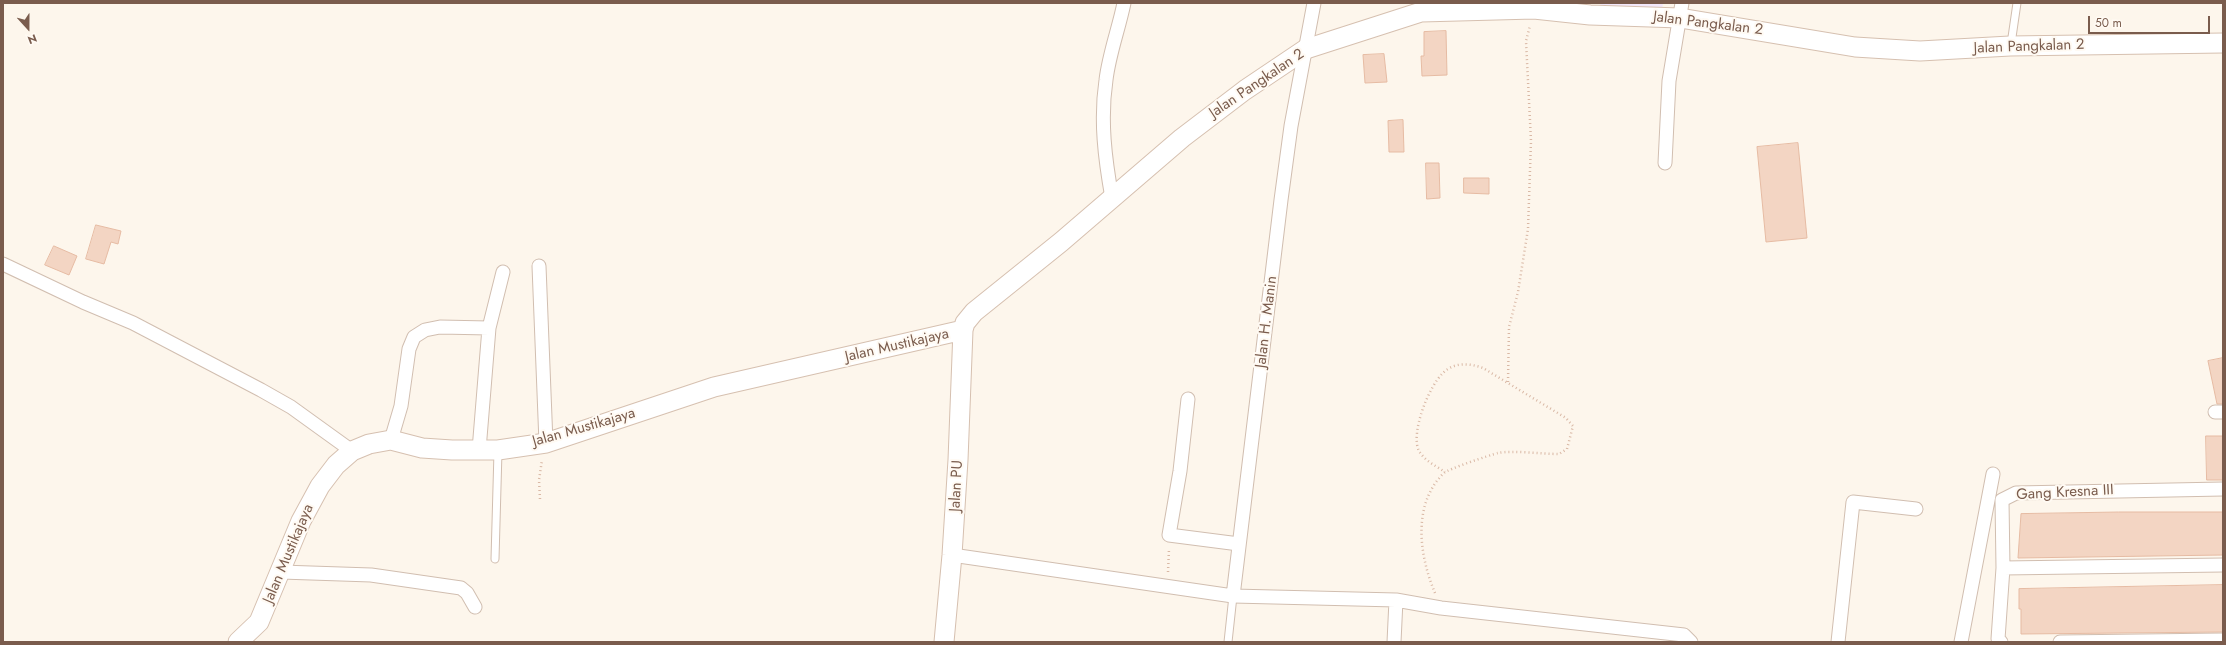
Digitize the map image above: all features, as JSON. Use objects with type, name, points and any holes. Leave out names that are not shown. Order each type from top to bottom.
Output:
[{"type":"street","points":[[1112,198],[1104,149],[1104,100],[1106,79],[1124,3]]},
{"type":"street","name":"Jalan H. Manin","points":[[1233,596],[1291,126],[1314,3]]},
{"type":"street","points":[[1574,3],[1590,15]]},
{"type":"street","name":"Jalan Pangkalan 2","points":[[963,330],[965,323],[974,312],[1182,138],[1244,90],[1306,50],[1421,12],[1501,6],[1590,15],[1681,10],[1855,47],[1920,52],[2010,46],[2223,43]]},
{"type":"street","points":[[1665,163],[1669,81],[1681,10]]},
{"type":"street","points":[[3,264],[83,302],[133,323],[260,390],[291,408],[352,451]]},
{"type":"street","points":[[539,266],[546,443]]},
{"type":"street","points":[[479,450],[489,328],[503,272]]},
{"type":"street","points":[[391,440],[401,406],[409,348],[414,337],[425,330],[440,327],[489,328]]},
{"type":"street","name":"Jalan Mustikajaya","points":[[238,642],[259,622],[301,521],[320,486],[336,465],[352,451],[369,444],[391,440],[422,448],[479,450],[498,450],[546,443],[714,387],[963,330]]},
{"type":"street","name":"Jalan PU","points":[[944,642],[952,555],[963,330]]},
{"type":"street","points":[[1188,399],[1180,471],[1169,534],[1239,544]]},
{"type":"street","points":[[1961,642],[1993,474]]},
{"type":"street","name":"Gang Kresna III","points":[[2001,642],[1998,638],[2003,568],[2002,500],[2016,493],[2223,489]]},
{"type":"street","points":[[1838,642],[1853,502],[1916,509]]},
{"type":"street","points":[[952,555],[1233,596],[1396,600],[1441,608],[1684,635],[1691,642]]},
{"type":"street","points":[[2003,568],[2223,565]]},
{"type":"street","points":[[281,572],[371,575],[461,588],[467,593],[475,607]]},
{"type":"street","points":[[1394,642],[1396,600]]},
{"type":"street","points":[[2060,642],[2223,640]]},
{"type":"lane","points":[[2010,46],[2017,3]]},
{"type":"lane","points":[[495,559],[498,450]]},
{"type":"lane","points":[[1228,642],[1233,596]]},
{"type":"path","points":[[1508,383],[1509,327],[1518,292],[1528,229],[1531,141],[1526,41],[1534,9]]},
{"type":"path","points":[[1441,608],[1425,562],[1422,534],[1423,508],[1430,491],[1445,472],[1499,453],[1559,454],[1568,449],[1572,426],[1566,418],[1483,368],[1469,364],[1457,365],[1443,373],[1434,385],[1422,409],[1417,438],[1418,449],[1425,459],[1445,472]]},
{"type":"path","points":[[540,499],[539,480],[546,443]]},
{"type":"path","points":[[1167,586],[1169,534]]},
{"type":"shaded area","points":[[1599,3],[1663,3],[1662,11],[1605,8]]},
{"type":"building","points":[[1446,31],[1447,75],[1422,76],[1421,56],[1424,56],[1424,32]]},
{"type":"building","points":[[1384,54],[1387,82],[1365,83],[1363,55]]},
{"type":"building","points":[[1403,120],[1404,152],[1389,152],[1388,121]]},
{"type":"building","points":[[1798,143],[1807,238],[1766,242],[1757,147]]},
{"type":"building","points":[[1426,163],[1439,163],[1440,198],[1427,199]]},
{"type":"building","points":[[1464,178],[1489,178],[1489,194],[1464,193]]},
{"type":"building","points":[[96,225],[121,231],[118,244],[111,242],[104,264],[86,259]]},
{"type":"building","points":[[54,246],[77,256],[69,275],[45,265]]},
{"type":"building","points":[[2223,358],[2223,404],[2217,404],[2208,361]]},
{"type":"building","points":[[2206,436],[2223,436],[2223,480],[2207,480]]},
{"type":"building","points":[[2223,512],[2223,555],[2018,558],[2021,514]]},
{"type":"building","points":[[2223,585],[2223,632],[2021,634],[2019,589]]}]
